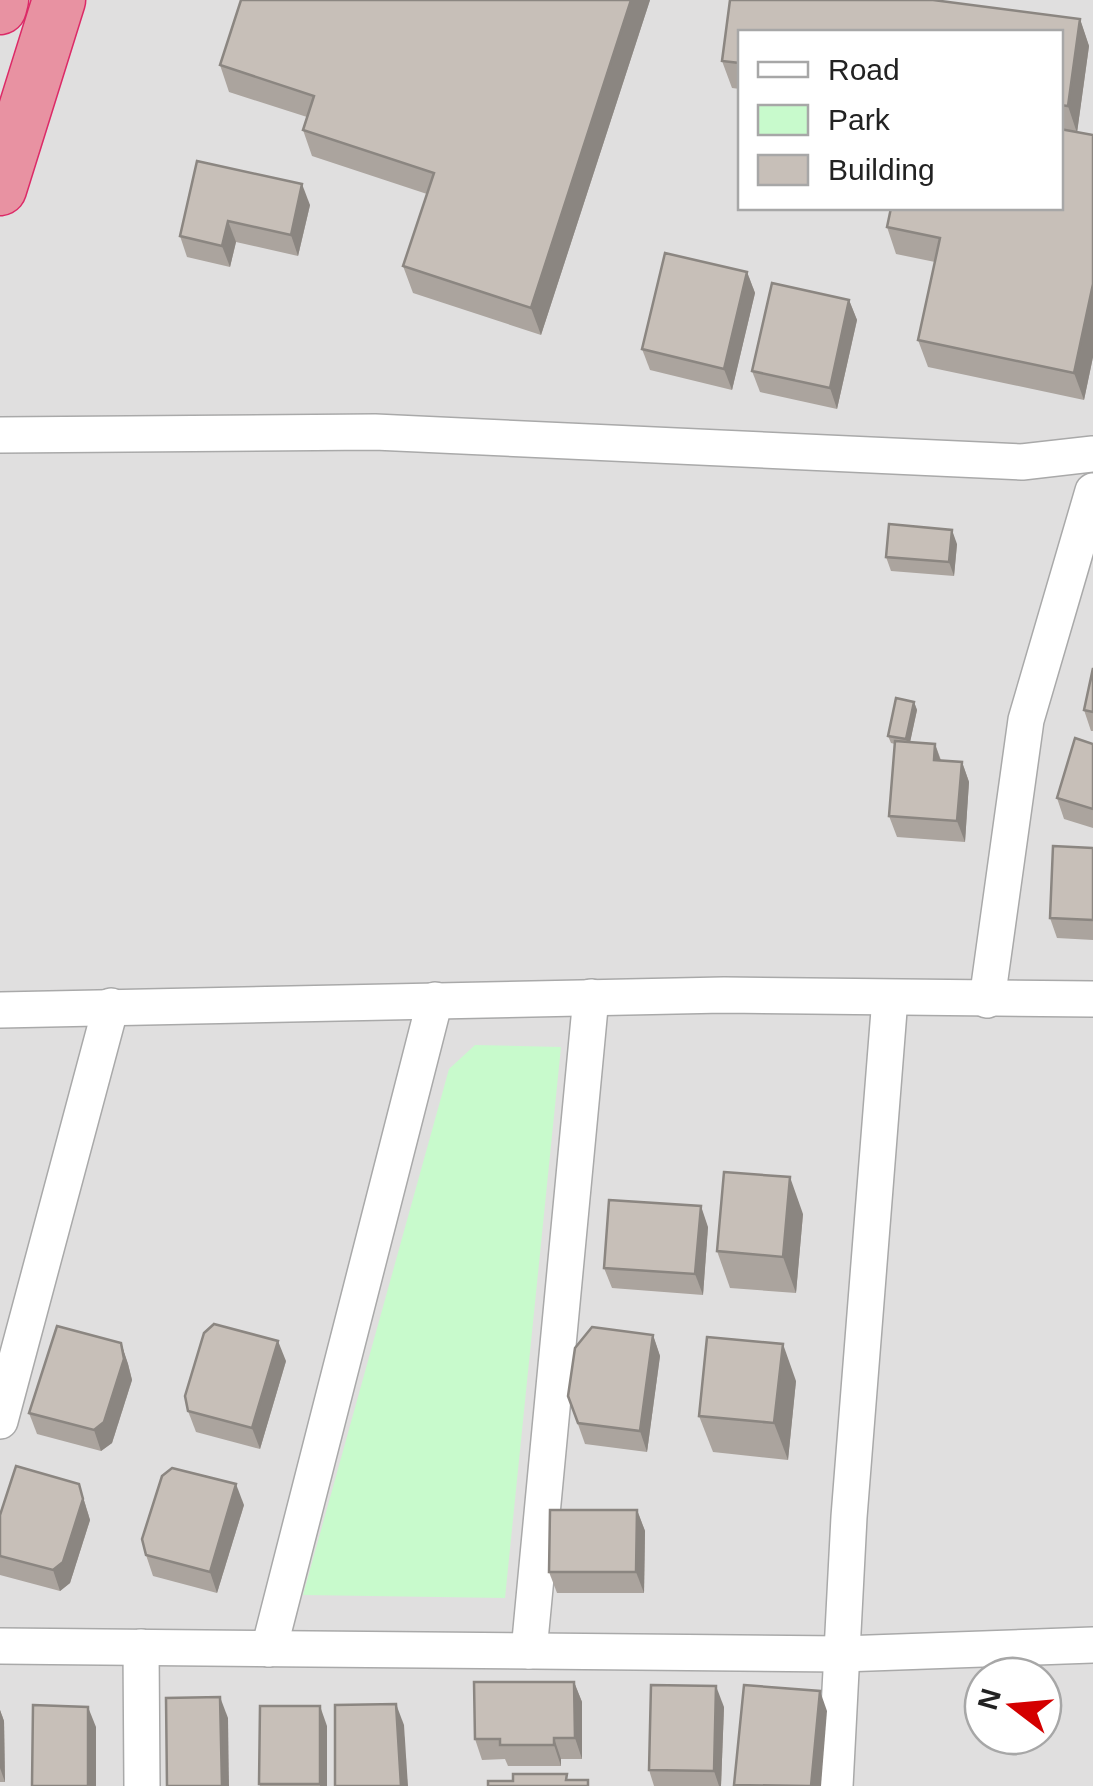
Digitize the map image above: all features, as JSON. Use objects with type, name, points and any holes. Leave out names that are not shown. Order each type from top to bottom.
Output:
[{"type":"highway","points":[[0,8],[2,0]]},
{"type":"highway","points":[[0,188],[59,0]]},
{"type":"street","points":[[0,434],[375,432],[1022,462],[1093,454]]},
{"type":"street","points":[[987,1000],[1026,720],[1093,491]]},
{"type":"street","points":[[0,1010],[591,997],[1093,999]]},
{"type":"street","points":[[529,1651],[591,997]]},
{"type":"street","points":[[835,1786],[890,998]]},
{"type":"street","points":[[269,1649],[436,1000]]},
{"type":"street","points":[[0,1421],[111,1006]]},
{"type":"street","points":[[0,1646],[842,1654],[1093,1645]]},
{"type":"street","points":[[140,1648],[142,1786]]},
{"type":"shaded area","points":[[0,0],[1093,0],[1093,1786],[0,1786]]},
{"type":"green space","points":[[475,1045],[561,1047],[505,1598],[303,1595],[449,1069]]},
{"type":"building","points":[[241,0],[631,0],[531,308],[403,266],[434,173],[303,130],[314,96],[220,65]]},
{"type":"building","points":[[730,0],[933,0],[1080,19],[1068,106],[1063,105],[1063,30],[738,30],[738,63],[722,61]]},
{"type":"building","points":[[1063,130],[1093,135],[1093,284],[1074,373],[918,340],[940,238],[887,227],[891,210],[1063,210]]},
{"type":"building","points":[[197,161],[302,184],[291,235],[228,221],[222,246],[180,236]]},
{"type":"building","points":[[665,253],[747,272],[724,369],[642,349]]},
{"type":"building","points":[[772,283],[849,300],[830,388],[752,371]]},
{"type":"building","points":[[889,524],[952,530],[949,562],[886,557]]},
{"type":"building","points":[[1093,668],[1093,712],[1084,710]]},
{"type":"building","points":[[896,698],[914,702],[906,739],[888,736]]},
{"type":"building","points":[[1075,738],[1093,744],[1093,809],[1057,798]]},
{"type":"building","points":[[895,741],[935,744],[934,760],[962,762],[957,821],[889,816]]},
{"type":"building","points":[[1053,846],[1093,848],[1093,920],[1050,918]]},
{"type":"building","points":[[724,1172],[790,1177],[783,1257],[717,1251]]},
{"type":"building","points":[[609,1200],[701,1206],[695,1274],[604,1268]]},
{"type":"building","points":[[214,1324],[278,1341],[252,1428],[188,1411],[185,1396],[204,1333]]},
{"type":"building","points":[[57,1326],[121,1343],[124,1359],[104,1422],[94,1430],[29,1413]]},
{"type":"building","points":[[592,1327],[653,1335],[640,1431],[578,1423],[568,1396],[575,1348]]},
{"type":"building","points":[[707,1337],[783,1344],[774,1423],[699,1416]]},
{"type":"building","points":[[16,1466],[79,1484],[83,1499],[63,1562],[53,1570],[0,1556],[0,1515]]},
{"type":"building","points":[[172,1468],[236,1484],[210,1572],[146,1555],[142,1539],[162,1476]]},
{"type":"building","points":[[550,1510],[637,1510],[636,1572],[549,1572]]},
{"type":"building","points":[[474,1682],[574,1682],[575,1738],[554,1738],[554,1745],[500,1745],[500,1739],[475,1739]]},
{"type":"building","points":[[651,1685],[716,1686],[714,1771],[649,1770]]},
{"type":"building","points":[[744,1685],[820,1691],[811,1786],[734,1785]]},
{"type":"building","points":[[220,1697],[222,1786],[167,1786],[166,1698]]},
{"type":"building","points":[[396,1704],[401,1786],[335,1786],[335,1705]]},
{"type":"building","points":[[33,1705],[88,1707],[88,1786],[32,1786]]},
{"type":"building","points":[[260,1706],[320,1706],[320,1784],[259,1784]]},
{"type":"building","points":[[513,1774],[567,1774],[566,1780],[588,1780],[588,1786],[488,1786],[488,1781],[513,1781]]}]
